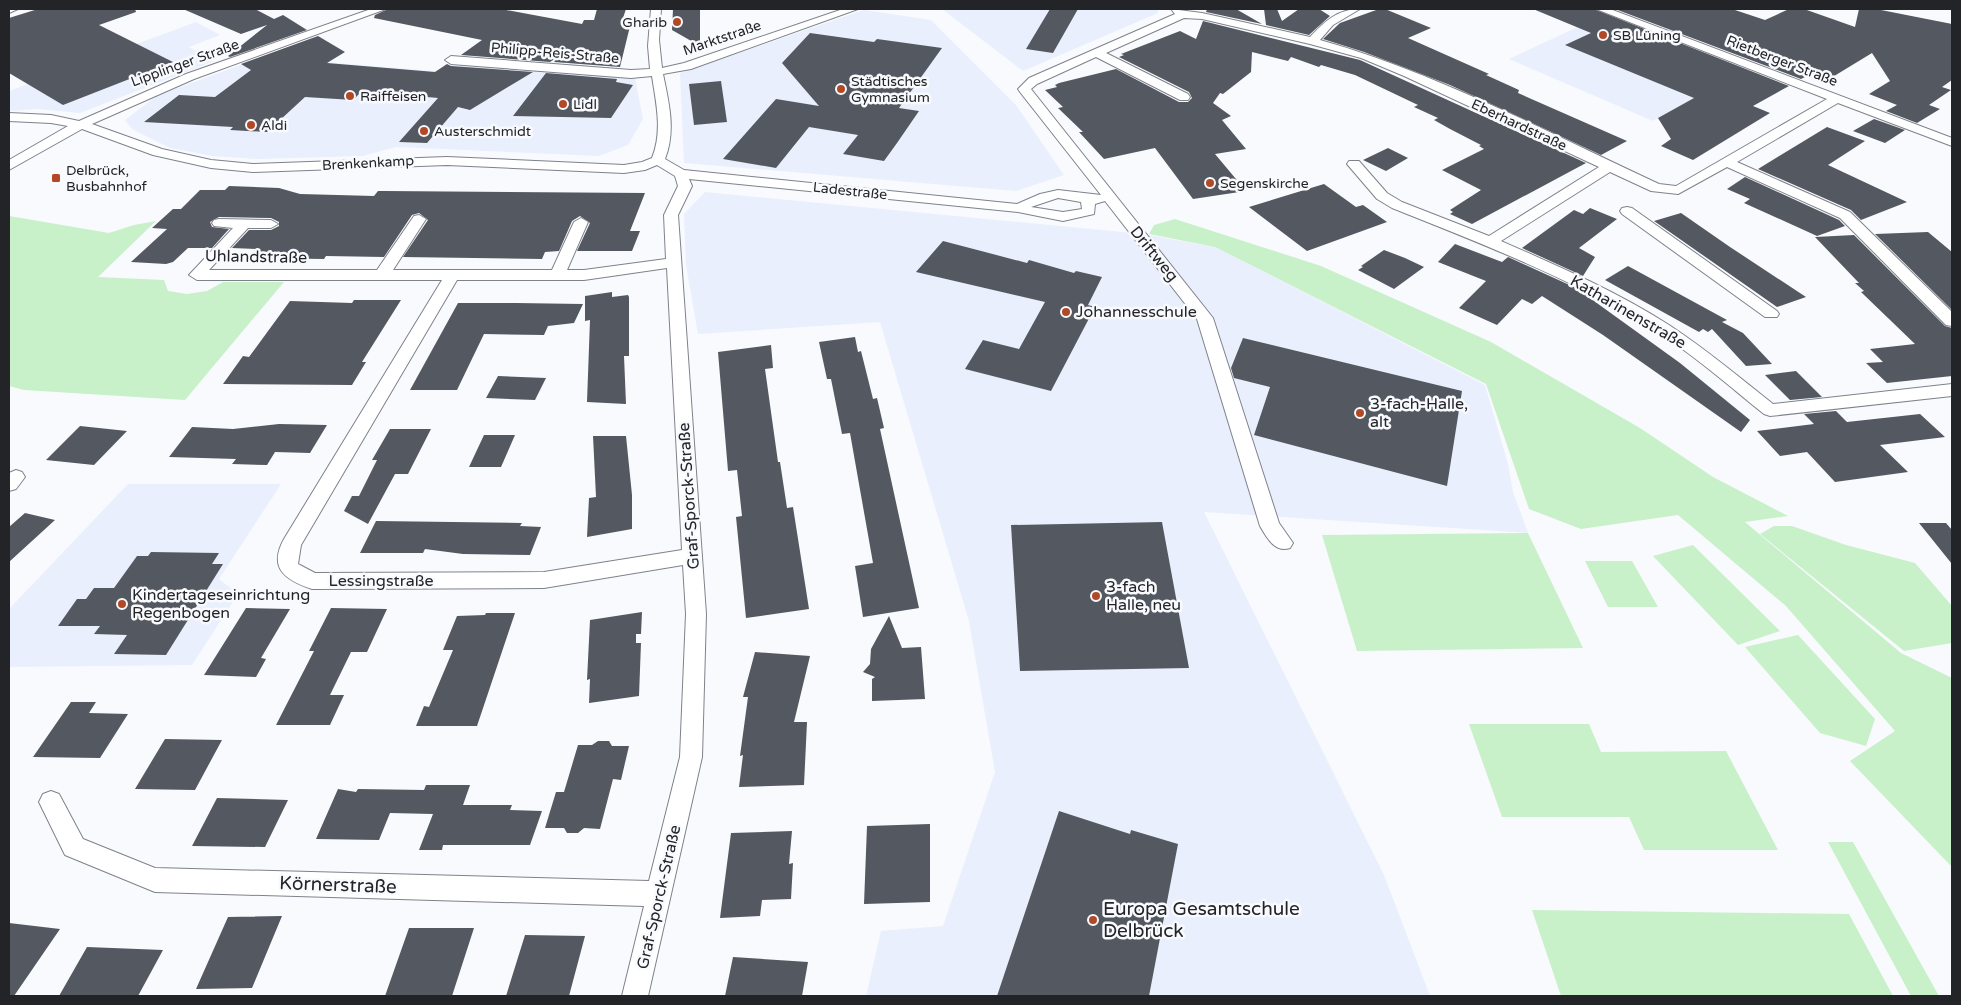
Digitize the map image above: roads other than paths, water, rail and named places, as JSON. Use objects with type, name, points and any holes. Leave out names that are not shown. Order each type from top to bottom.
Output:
[{"type":"street","points":[[9,10],[13,9]]},
{"type":"street","name":"Lipplinger Straße","points":[[9,166],[53,139],[124,103],[381,9]]},
{"type":"street","points":[[656,9],[654,51],[662,89],[664,139],[664,150],[658,160],[681,174]]},
{"type":"street","name":"Marktstraße","points":[[658,72],[687,66],[853,9]]},
{"type":"street","points":[[1313,41],[1329,24],[1355,9]]},
{"type":"street","name":"Rietberger Straße","points":[[1601,9],[1952,142]]},
{"type":"street","name":"Eberhardstraße","points":[[1179,12],[1313,41],[1365,56],[1408,73],[1656,188],[1678,190],[1838,98]]},
{"type":"street","name":"Driftweg","points":[[1179,12],[1096,53],[1033,81],[1024,89],[1205,318],[1270,526],[1283,543]]},
{"type":"street","points":[[1096,53],[1184,97]]},
{"type":"street","name":"Philipp-Reis-Straße","points":[[451,60],[631,74],[658,72]]},
{"type":"street","name":"Brenkenkamp","points":[[9,117],[50,119],[82,125],[129,143],[197,162],[253,168],[447,161],[624,169],[646,166],[658,160]]},
{"type":"street","points":[[1727,162],[1845,214],[1952,321]]},
{"type":"street","name":"Katharinenstraße","points":[[1354,164],[1382,196],[1397,205],[1490,242],[1567,276],[1646,319],[1686,344],[1770,410],[1952,390]]},
{"type":"street","points":[[1490,242],[1609,166]]},
{"type":"street","name":"Ladestraße","points":[[681,174],[1019,208],[1047,215],[1076,217],[1089,211],[1088,201]]},
{"type":"street","name":"Graf-Sporck-Straße","points":[[635,996],[691,757],[696,614],[671,216],[685,186],[681,174]]},
{"type":"street","points":[[1019,208],[1035,199],[1057,194],[1072,195],[1088,201],[1108,197]]},
{"type":"street","points":[[1627,212],[1771,314]]},
{"type":"street","points":[[382,275],[419,219]]},
{"type":"street","points":[[556,275],[581,222]]},
{"type":"street","name":"Uhlandstraße","points":[[219,223],[271,224]]},
{"type":"street","name":"Uhlandstraße","points":[[244,224],[197,275],[584,275],[674,262]]},
{"type":"street","name":"Lessingstraße","points":[[452,275],[291,544],[288,568],[312,581],[544,580],[693,556]]},
{"type":"street","name":"Körnerstraße","points":[[51,802],[74,847],[155,880],[660,894]]},
{"type":"place","name":"Gharib","points":[[677,22]]},
{"type":"place","name":"SB Lüning","points":[[1603,35]]},
{"type":"place","name":"Städtisches Gymnasium","points":[[841,89]]},
{"type":"place","name":"Raiffeisen","points":[[350,96]]},
{"type":"place","name":"Lidl","points":[[563,104]]},
{"type":"place","name":"Aldi","points":[[251,125]]},
{"type":"place","name":"Austerschmidt","points":[[424,131]]},
{"type":"place","name":"Delbrück, Busbahnhof","points":[[56,178]]},
{"type":"place","name":"Segenskirche","points":[[1210,183]]},
{"type":"place","name":"Johannesschule","points":[[1066,312]]},
{"type":"place","name":"3-fach-Halle, alt","points":[[1360,413]]},
{"type":"place","name":"3-fach Halle, neu","points":[[1096,596]]},
{"type":"place","name":"Kindertageseinrichtung Regenbogen","points":[[122,604]]},
{"type":"place","name":"Europa Gesamtschule Delbrück","points":[[1093,920]]}]
